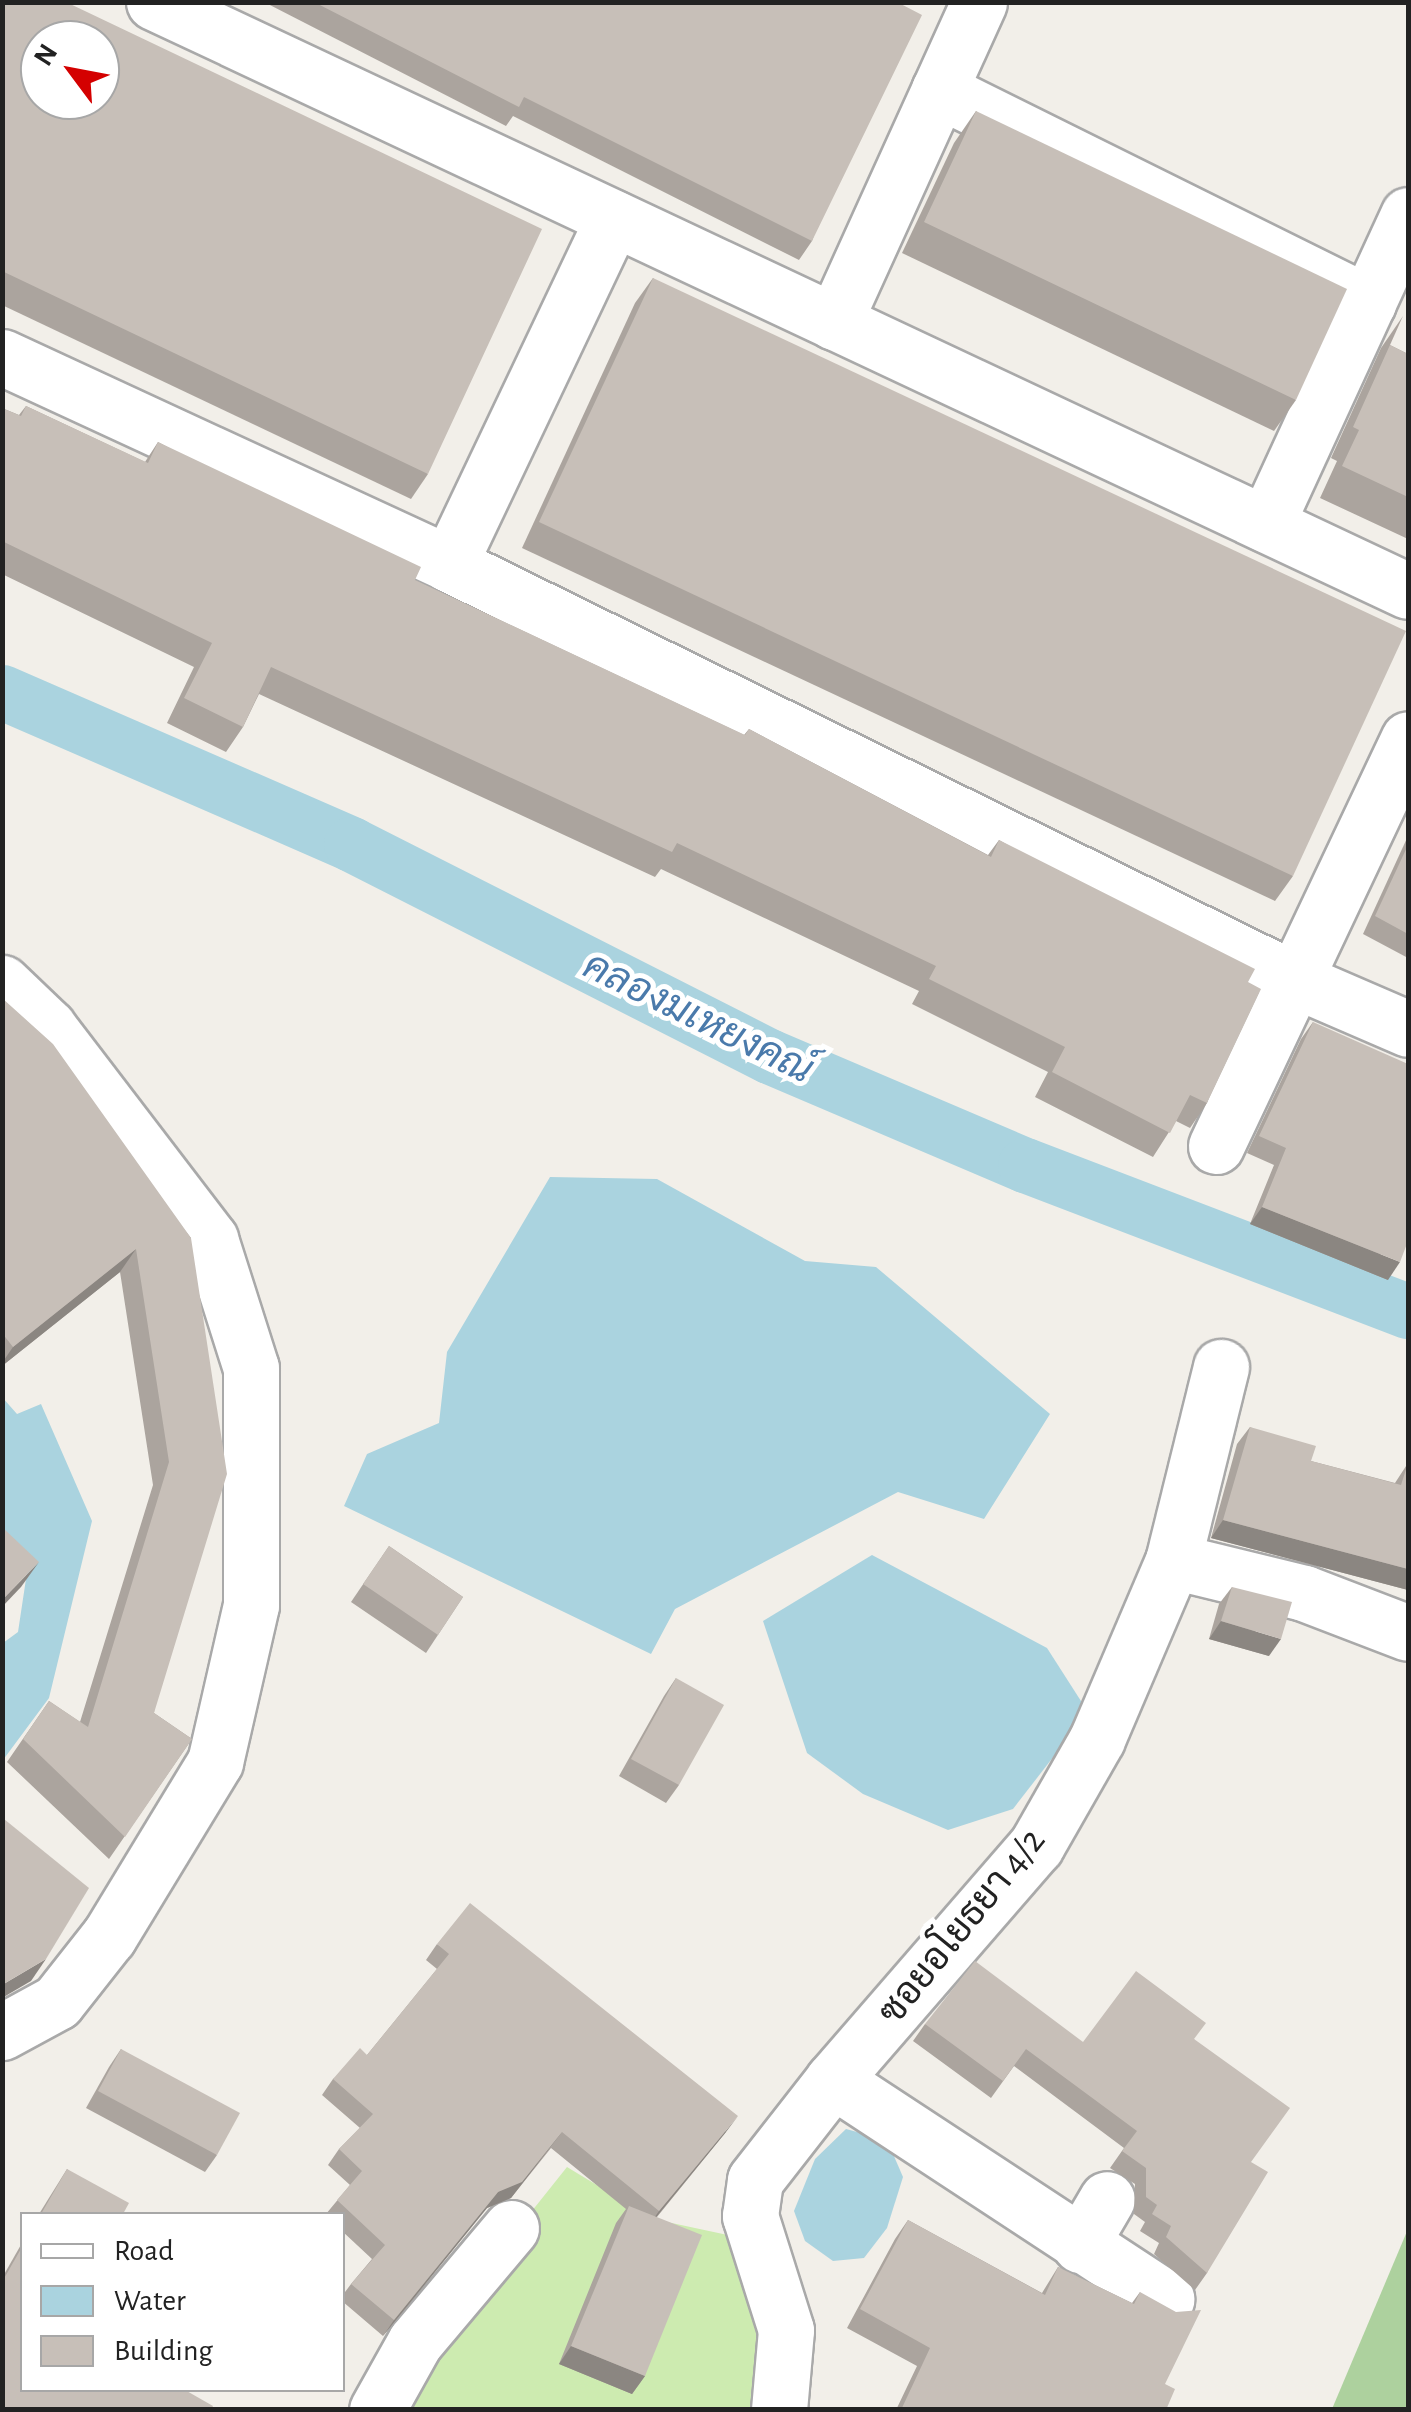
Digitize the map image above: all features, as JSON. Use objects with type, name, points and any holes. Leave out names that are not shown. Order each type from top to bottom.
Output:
[{"type":"street","points":[[154,2],[1408,591]]},
{"type":"street","points":[[834,322],[978,3]]},
{"type":"street","points":[[939,90],[1368,303]]},
{"type":"street","points":[[1266,524],[1408,215]]},
{"type":"street","points":[[449,564],[613,218]]},
{"type":"street","points":[[2,358],[449,564],[1295,980],[1408,1029]]},
{"type":"street","points":[[1216,1146],[1408,739]]},
{"type":"street","points":[[2,983],[48,1027],[210,1239],[251,1368],[251,1605],[215,1762],[78,1976],[57,2002],[2,2032]]},
{"type":"street","name":"ซอยอโยธยา 4/2","points":[[779,2410],[786,2330],[756,2244],[749,2198],[765,2161],[1036,1846],[1097,1739],[1174,1561],[1221,1367]]},
{"type":"street","points":[[1174,1561],[1304,1593],[1408,1634]]},
{"type":"street","points":[[833,2080],[1094,2222],[1166,2299]]},
{"type":"street","points":[[345,2385],[377,2410],[415,2342],[511,2228]]},
{"type":"green space","points":[[567,2167],[653,2219],[751,2240],[783,2326],[760,2409],[394,2410],[399,2378]]},
{"type":"green space","points":[[1408,2229],[1408,2409],[1332,2409]]},
{"type":"water","points":[[550,1177],[657,1179],[805,1261],[876,1267],[1050,1414],[984,1519],[898,1492],[675,1609],[651,1654],[344,1506],[367,1454],[439,1423],[447,1352]]},
{"type":"water","points":[[2,1397],[17,1414],[41,1404],[92,1521],[49,1698],[3,1760],[3,1643],[18,1632],[29,1559],[3,1531]]},
{"type":"water","points":[[872,1555],[1047,1648],[1088,1712],[1013,1809],[948,1830],[863,1794],[807,1753],[763,1621]]},
{"type":"water","points":[[846,2129],[887,2140],[903,2177],[887,2228],[864,2258],[833,2261],[805,2241],[794,2211],[815,2159]]},
{"type":"building","points":[[2,2],[66,2],[104,20],[20,20],[20,120],[120,120],[120,28],[542,229],[428,474],[2,271]]},
{"type":"building","points":[[314,2],[897,2],[922,15],[812,241],[524,97],[519,107]]},
{"type":"building","points":[[976,111],[1347,289],[1296,400],[924,222]]},
{"type":"building","points":[[653,278],[1406,631],[1293,876],[539,522]]},
{"type":"building","points":[[1403,316],[1390,345],[1408,354],[1408,497],[1342,466],[1359,430],[1353,427]]},
{"type":"building","points":[[26,406],[148,463],[158,442],[421,567],[415,580],[745,735],[749,729],[991,857],[999,840],[1255,969],[1248,982],[1261,989],[1207,1103],[1190,1095],[1170,1133],[1052,1072],[1065,1047],[929,979],[936,966],[677,843],[672,852],[271,667],[243,727],[184,698],[212,643],[2,541],[2,408],[21,416]]},
{"type":"building","points":[[1408,845],[1408,934],[1375,916]]},
{"type":"building","points":[[2,998],[53,1044],[191,1238],[227,1474],[154,1713],[192,1739],[125,1837],[23,1739],[49,1701],[88,1727],[169,1462],[136,1249],[13,1347],[2,1333]]},
{"type":"building","points":[[1313,1022],[1408,1064],[1408,1241],[1400,1262],[1262,1207],[1286,1148],[1259,1136]]},
{"type":"building","points":[[1250,1427],[1316,1446],[1311,1461],[1401,1485],[1408,1463],[1408,1569],[1223,1520]]},
{"type":"building","points":[[2,1527],[39,1562],[2,1600]]},
{"type":"building","points":[[389,1546],[463,1597],[438,1635],[363,1584]]},
{"type":"building","points":[[1232,1587],[1292,1602],[1281,1639],[1221,1621]]},
{"type":"building","points":[[676,1678],[724,1705],[679,1785],[631,1759]]},
{"type":"building","points":[[4,1819],[89,1888],[46,1959],[2,1985]]},
{"type":"building","points":[[470,1903],[738,2116],[659,2211],[562,2132],[522,2182],[498,2192],[394,2320],[351,2284],[385,2245],[337,2200],[362,2171],[339,2149],[373,2114],[333,2079],[360,2048],[367,2055],[449,1954],[437,1944]]},
{"type":"building","points":[[975,1961],[1083,2042],[1136,1971],[1206,2023],[1194,2039],[1290,2108],[1251,2162],[1268,2172],[1207,2273],[1166,2237],[1171,2226],[1152,2214],[1157,2205],[1146,2197],[1146,2168],[1122,2151],[1137,2131],[1026,2049],[1003,2081],[925,2024]]},
{"type":"building","points":[[121,2049],[240,2113],[217,2155],[98,2091]]},
{"type":"building","points":[[67,2169],[129,2203],[124,2212],[42,2212]]},
{"type":"building","points":[[629,2206],[702,2235],[645,2376],[571,2346]]},
{"type":"building","points":[[908,2220],[1045,2295],[1058,2267],[1134,2304],[1140,2292],[1176,2312],[1201,2310],[1165,2384],[1175,2389],[1166,2410],[901,2410],[930,2348],[860,2309]]},
{"type":"building","points":[[20,2250],[20,2392],[188,2392],[213,2406],[211,2410],[2,2410],[2,2282]]},
{"type":"waterway","name":"คลองมเหยงคณ์","points":[[2,692],[351,844],[769,1056],[1025,1165],[1408,1311]]}]
